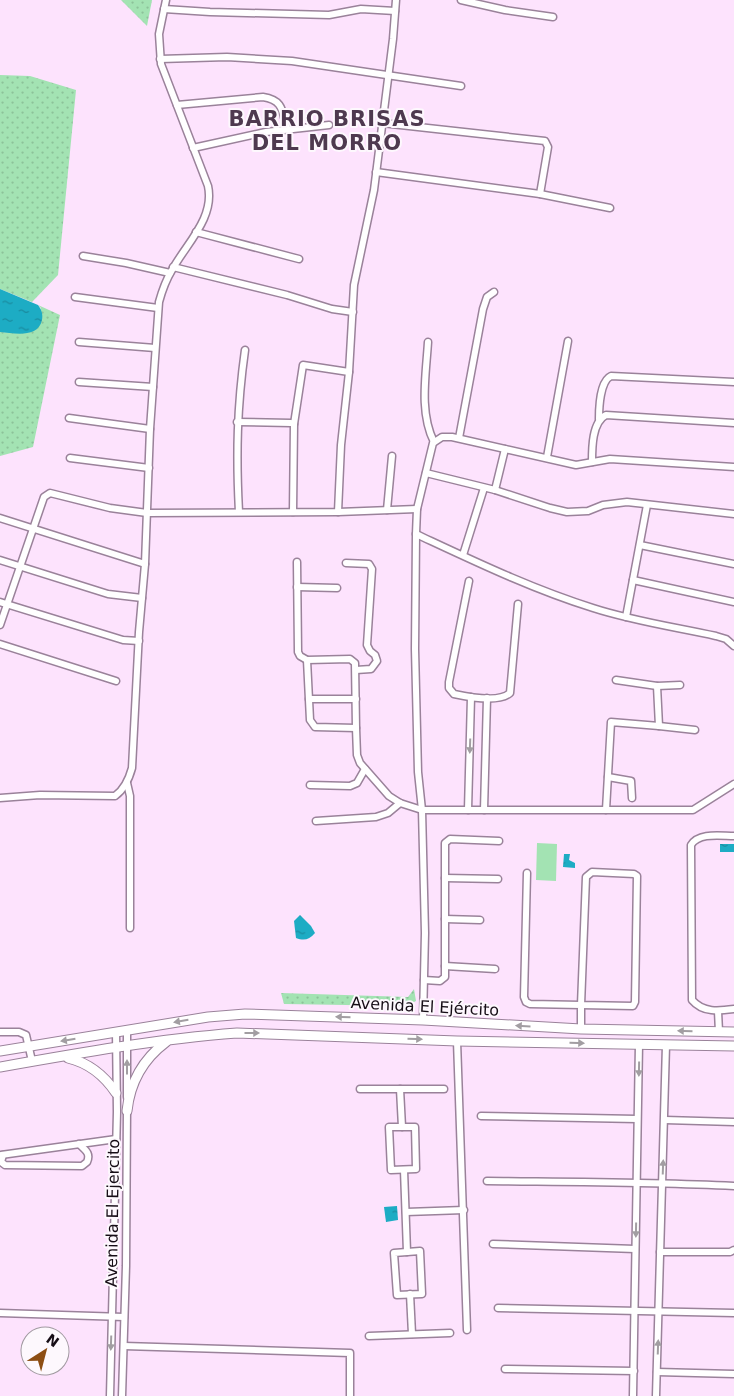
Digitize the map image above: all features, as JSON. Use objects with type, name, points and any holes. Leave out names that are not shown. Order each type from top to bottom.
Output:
[{"type":"street","points":[[0,798],[40,795],[115,796],[127,782],[134,760],[150,429],[158,308],[161,294],[171,270],[196,232],[207,211],[210,198],[208,186],[160,58],[159,34],[166,0]]},
{"type":"street","points":[[338,512],[341,445],[354,286],[374,190],[396,0]]},
{"type":"street","points":[[461,0],[505,10],[553,17]]},
{"type":"street","points":[[164,9],[210,12],[329,14],[361,8],[395,11]]},
{"type":"street","points":[[160,58],[227,57],[292,61],[461,86]]},
{"type":"street","points":[[177,104],[270,98],[280,104],[287,129]]},
{"type":"street","points":[[382,123],[545,141],[548,147],[540,194]]},
{"type":"street","points":[[193,148],[287,129],[329,125]]},
{"type":"street","points":[[376,172],[540,194],[610,208]]},
{"type":"street","points":[[196,232],[299,259]]},
{"type":"street","points":[[83,256],[171,270],[278,293],[332,309],[353,312]]},
{"type":"street","points":[[458,438],[482,309],[487,297],[494,292]]},
{"type":"street","points":[[75,297],[158,308]]},
{"type":"street","points":[[547,457],[568,340]]},
{"type":"street","points":[[79,342],[155,348]]},
{"type":"street","points":[[428,342],[425,404],[428,427],[434,442]]},
{"type":"street","points":[[239,512],[236,457],[237,422],[245,350]]},
{"type":"street","points":[[293,512],[294,424],[303,364],[348,372]]},
{"type":"street","points":[[592,462],[592,447],[599,419],[600,401],[605,381],[611,376],[734,382]]},
{"type":"street","points":[[79,382],[153,387]]},
{"type":"street","points":[[599,419],[608,414],[734,423]]},
{"type":"street","points":[[69,418],[150,429]]},
{"type":"street","points":[[237,422],[294,424]]},
{"type":"street","points":[[423,1020],[425,933],[415,649],[416,534],[418,509],[431,447],[434,442],[442,437],[458,438],[576,464],[610,459],[734,466]]},
{"type":"street","points":[[495,490],[505,449]]},
{"type":"street","points":[[387,510],[392,456]]},
{"type":"street","points":[[70,458],[149,468]]},
{"type":"street","points":[[426,473],[495,490],[567,512],[588,512],[603,505],[619,502],[734,514]]},
{"type":"street","points":[[463,555],[484,488]]},
{"type":"street","points":[[0,625],[44,497],[50,493],[110,508],[147,513],[338,512],[418,509]]},
{"type":"street","points":[[626,617],[647,505]]},
{"type":"street","points":[[0,518],[144,564]]},
{"type":"street","points":[[416,534],[511,577],[575,602],[626,617],[716,636],[733,642]]},
{"type":"street","points":[[640,545],[734,564]]},
{"type":"street","points":[[0,560],[108,594],[142,598]]},
{"type":"street","points":[[297,562],[298,652],[300,656],[307,660],[350,659],[355,663],[357,754],[360,763],[365,769],[389,796],[400,803],[422,810],[693,810],[734,784]]},
{"type":"street","points":[[346,563],[369,564],[372,569],[367,645],[377,661],[371,669],[356,670]]},
{"type":"street","points":[[469,580],[449,682],[449,688],[454,694],[487,698],[507,696],[510,693],[518,604]]},
{"type":"street","points":[[633,580],[734,602]]},
{"type":"street","points":[[297,587],[337,588]]},
{"type":"street","points":[[0,602],[123,640],[139,641]]},
{"type":"street","points":[[0,644],[116,681]]},
{"type":"street","points":[[307,660],[310,720],[315,727],[356,728]]},
{"type":"street","points":[[616,680],[657,686],[680,685]]},
{"type":"street","points":[[657,686],[659,726]]},
{"type":"street","points":[[468,810],[471,697]]},
{"type":"street","points":[[484,810],[487,698]]},
{"type":"street","points":[[309,700],[356,699]]},
{"type":"street","points":[[606,810],[611,722],[695,730]]},
{"type":"street","points":[[310,785],[350,786],[357,783],[365,769]]},
{"type":"street","points":[[608,777],[631,781],[632,798]]},
{"type":"street","points":[[127,782],[130,796],[130,928]]},
{"type":"street","points":[[316,821],[376,817],[388,813],[400,803]]},
{"type":"street","points":[[734,836],[700,837],[694,840],[692,845],[692,1000],[701,1008],[718,1011],[734,1009]]},
{"type":"street","points":[[424,980],[440,981],[445,976],[445,843],[450,839],[499,841]]},
{"type":"street","points":[[527,873],[524,997],[526,1002],[530,1004],[582,1005],[633,1006],[635,1002],[637,876],[634,874],[592,872],[586,877],[582,1005],[580,1029]]},
{"type":"street","points":[[444,878],[498,879]]},
{"type":"street","points":[[445,919],[480,920]]},
{"type":"street","points":[[444,966],[496,969]]},
{"type":"street","points":[[718,1011],[720,1032]]},
{"type":"street","name":"Avenida El Ejército","points":[[0,1051],[208,1017],[245,1014],[423,1020],[580,1029],[734,1032]]},
{"type":"street","points":[[149,1043],[142,1039],[142,1035],[150,1027]]},
{"type":"street","name":"Avenida El Ejercito","points":[[122,1396],[127,1190],[127,1030]]},
{"type":"street","points":[[0,1032],[22,1032],[26,1035],[32,1061]]},
{"type":"street","name":"Avenida El Ejercito","points":[[110,1396],[116,1139],[116,1032]]},
{"type":"street","name":"Avenida El Ejército","points":[[0,1067],[117,1047],[237,1033],[457,1041],[734,1046]]},
{"type":"street","points":[[127,1111],[132,1084],[138,1071],[146,1059],[167,1041]]},
{"type":"street","points":[[457,1041],[467,1330]]},
{"type":"street","points":[[633,1396],[637,1119],[640,1044]]},
{"type":"street","points":[[656,1396],[666,1044]]},
{"type":"street","points":[[62,1056],[76,1059],[99,1072],[116,1093]]},
{"type":"street","points":[[360,1089],[444,1089]]},
{"type":"street","points":[[400,1089],[402,1127]]},
{"type":"street","points":[[481,1116],[637,1119]]},
{"type":"street","points":[[665,1120],[734,1122]]},
{"type":"street","points":[[390,1127],[415,1127],[416,1169],[404,1170],[391,1170],[390,1127]]},
{"type":"street","points":[[79,1144],[88,1153],[87,1162],[82,1166],[6,1166],[1,1162],[2,1155],[79,1144],[116,1139]]},
{"type":"street","points":[[404,1170],[407,1252]]},
{"type":"street","points":[[487,1181],[663,1183],[734,1186]]},
{"type":"street","points":[[406,1212],[464,1210]]},
{"type":"street","points":[[493,1244],[635,1249]]},
{"type":"street","points":[[660,1252],[730,1252],[734,1250]]},
{"type":"street","points":[[420,1251],[422,1294],[397,1295],[394,1252],[407,1252],[420,1251]]},
{"type":"street","points":[[410,1294],[412,1334]]},
{"type":"street","points":[[498,1308],[734,1313]]},
{"type":"street","points":[[0,1313],[124,1317]]},
{"type":"street","points":[[369,1336],[450,1333]]},
{"type":"street","points":[[124,1346],[350,1352],[350,1396]]},
{"type":"street","points":[[504,1369],[634,1371]]},
{"type":"street","points":[[657,1372],[734,1374]]},
{"type":"green space","points":[[121,0],[152,0],[147,26]]},
{"type":"green space","points":[[0,75],[30,76],[76,90],[58,275],[32,302],[0,289]]},
{"type":"green space","points":[[38,305],[60,315],[33,447],[0,456],[0,332],[28,333],[41,308]]},
{"type":"green space","points":[[537,843],[557,844],[556,881],[536,880]]},
{"type":"green space","points":[[414,989],[416,1001],[406,1006],[284,1004],[281,993],[408,997]]},
{"type":"water","points":[[0,289],[38,305],[42,318],[40,326],[36,330],[18,334],[0,332]]},
{"type":"water","points":[[720,844],[734,844],[734,852],[720,852]]},
{"type":"water","points":[[564,854],[570,854],[569,860],[575,863],[575,868],[563,867]]},
{"type":"water","points":[[300,915],[315,933],[306,939],[296,938],[294,921]]},
{"type":"water","points":[[397,1206],[398,1220],[386,1222],[384,1207]]},
{"type":"district","name":"BARRIO BRISAS DEL MORRO","points":[[327,131]]}]
